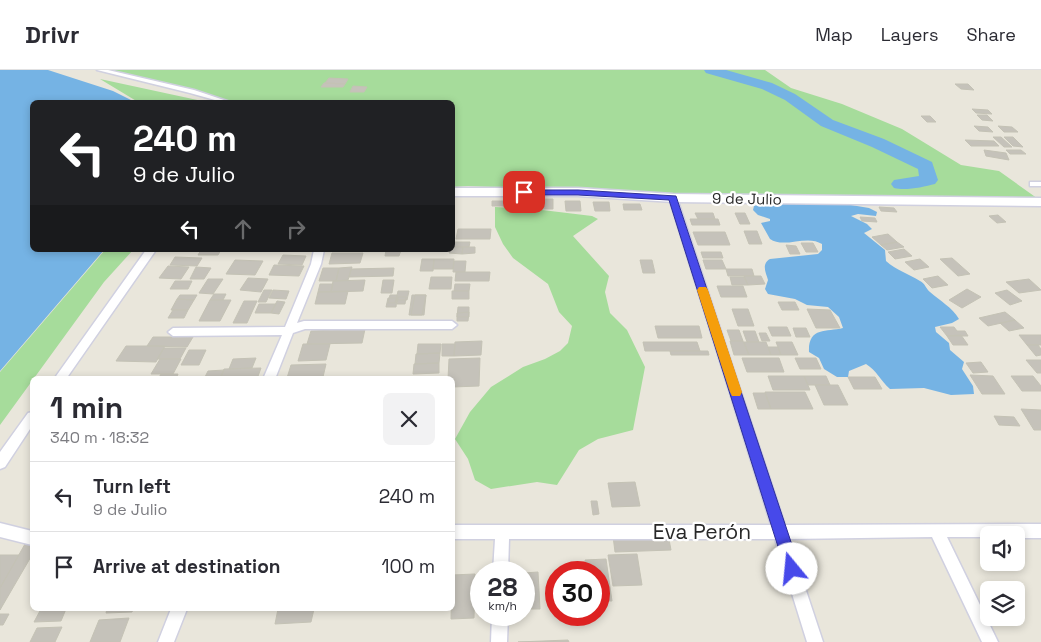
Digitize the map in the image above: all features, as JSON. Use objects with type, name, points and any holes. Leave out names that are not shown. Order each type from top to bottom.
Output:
[{"type":"main road","name":"9 de Julio","points":[[455,192],[578,192],[673,198],[1041,202]]},
{"type":"street","points":[[100,70],[192,91],[221,100]]},
{"type":"street","points":[[673,198],[815,642]]},
{"type":"street","points":[[62,376],[151,252]]},
{"type":"street","points":[[269,376],[316,264],[319,252]]},
{"type":"street","points":[[173,332],[287,331],[304,326],[452,325]]},
{"type":"street","points":[[0,463],[30,420]]},
{"type":"street","points":[[0,530],[30,538]]},
{"type":"street","points":[[936,530],[990,642]]},
{"type":"street","name":"Eva Perón","points":[[455,532],[1041,531]]},
{"type":"street","points":[[501,561],[502,532]]},
{"type":"street","points":[[166,642],[178,611]]},
{"type":"street","points":[[499,642],[500,626]]},
{"type":"green space","points":[[100,70],[765,70],[791,88],[842,104],[902,129],[961,165],[999,171],[1041,201],[667,194],[455,187],[455,100],[222,100]]},
{"type":"green space","points":[[100,79],[197,100],[135,100]]},
{"type":"green space","points":[[495,207],[534,209],[592,216],[598,219],[573,236],[609,276],[605,292],[610,313],[627,330],[645,367],[633,430],[598,439],[579,450],[557,485],[537,482],[491,489],[475,480],[468,459],[455,439],[470,412],[491,387],[523,367],[560,351],[568,343],[572,326],[559,312],[548,284],[513,258],[503,244],[495,227]]},
{"type":"green space","points":[[103,252],[131,252],[104,282],[36,376],[30,376],[30,384],[0,425],[0,372]]},
{"type":"water","points":[[0,70],[48,70],[113,91],[131,100],[30,100],[30,252],[102,252],[0,371]]},
{"type":"water","points":[[771,201],[845,204],[869,208],[877,212],[876,216],[858,214],[851,216],[867,224],[872,229],[864,233],[885,250],[886,261],[922,282],[959,319],[952,323],[935,327],[936,332],[949,343],[950,350],[964,362],[962,369],[973,386],[974,394],[951,395],[924,388],[890,389],[866,364],[849,371],[848,377],[837,377],[824,369],[819,358],[809,352],[809,344],[811,338],[819,332],[843,328],[839,317],[828,307],[807,305],[795,299],[768,294],[765,289],[768,280],[765,269],[767,261],[770,259],[818,254],[822,250],[822,244],[810,240],[782,243],[770,239],[761,223],[770,221],[770,219],[758,215],[753,210],[754,206]]},
{"type":"building","points":[[329,78],[348,79],[345,84],[325,83]]},
{"type":"building","points":[[324,83],[345,84],[343,87],[321,87]]},
{"type":"building","points":[[955,84],[968,84],[974,90],[961,89]]},
{"type":"building","points":[[353,86],[367,87],[364,92],[350,92]]},
{"type":"building","points":[[972,109],[988,110],[992,114],[976,113]]},
{"type":"building","points":[[977,115],[987,115],[993,121],[982,120]]},
{"type":"building","points":[[921,116],[930,116],[936,122],[927,122]]},
{"type":"building","points":[[974,126],[988,127],[993,132],[979,131]]},
{"type":"building","points":[[998,126],[1012,127],[1018,132],[1004,132]]},
{"type":"building","points":[[993,137],[1001,137],[1012,147],[1004,147]]},
{"type":"building","points":[[1004,137],[1013,137],[1023,147],[1013,146]]},
{"type":"building","points":[[965,140],[994,141],[999,146],[971,146]]},
{"type":"building","points":[[984,150],[1006,153],[1009,160],[986,156]]},
{"type":"building","points":[[1006,150],[1021,150],[1026,154],[1010,154]]},
{"type":"building","points":[[520,198],[534,198],[534,203],[519,203]]},
{"type":"building","points":[[541,199],[553,199],[553,209],[542,209]]},
{"type":"building","points":[[492,201],[505,201],[505,206],[492,206]]},
{"type":"building","points":[[565,201],[580,201],[581,211],[566,211]]},
{"type":"building","points":[[593,202],[609,202],[610,211],[595,211]]},
{"type":"building","points":[[623,204],[640,204],[642,210],[624,210]]},
{"type":"building","points":[[879,207],[894,208],[897,212],[881,211]]},
{"type":"building","points":[[695,213],[713,213],[715,219],[698,219]]},
{"type":"building","points":[[735,213],[745,213],[750,224],[740,224]]},
{"type":"building","points":[[998,215],[1006,222],[997,223],[989,216]]},
{"type":"building","points":[[860,217],[875,218],[877,222],[862,221]]},
{"type":"building","points":[[690,219],[718,219],[720,225],[692,225]]},
{"type":"building","points":[[458,229],[491,229],[490,239],[456,239]]},
{"type":"building","points":[[744,231],[757,231],[762,244],[749,244]]},
{"type":"building","points":[[693,232],[725,232],[730,245],[698,245]]},
{"type":"building","points":[[888,234],[897,242],[881,245],[872,237]]},
{"type":"building","points":[[455,242],[470,242],[469,247],[455,247]]},
{"type":"building","points":[[897,242],[904,247],[887,250],[881,245]]},
{"type":"building","points":[[801,243],[813,243],[818,252],[806,252]]},
{"type":"building","points":[[786,245],[796,246],[800,254],[790,254]]},
{"type":"building","points":[[455,247],[463,247],[462,254],[449,253],[455,252]]},
{"type":"building","points":[[463,247],[475,247],[475,253],[462,254]]},
{"type":"building","points":[[904,249],[912,256],[895,259],[888,252]]},
{"type":"building","points":[[200,252],[220,252],[218,255],[198,255]]},
{"type":"building","points":[[386,252],[400,252],[399,256],[385,256]]},
{"type":"building","points":[[701,252],[721,252],[723,258],[703,258]]},
{"type":"building","points":[[332,253],[363,253],[360,263],[329,264]]},
{"type":"building","points":[[283,255],[306,256],[302,265],[278,264]]},
{"type":"building","points":[[175,257],[202,258],[197,266],[170,265]]},
{"type":"building","points":[[952,258],[970,274],[958,276],[940,259]]},
{"type":"building","points":[[422,259],[434,259],[433,271],[420,271]]},
{"type":"building","points":[[434,259],[454,259],[453,269],[433,269]]},
{"type":"building","points":[[920,259],[929,267],[914,270],[905,262]]},
{"type":"building","points":[[235,260],[263,261],[255,275],[226,274]]},
{"type":"building","points":[[640,260],[652,260],[655,273],[643,273]]},
{"type":"building","points":[[703,260],[722,260],[726,269],[706,269]]},
{"type":"building","points":[[454,261],[466,261],[465,272],[453,272]]},
{"type":"building","points":[[274,265],[304,266],[299,276],[269,275]]},
{"type":"building","points":[[168,266],[189,267],[181,279],[159,278]]},
{"type":"building","points":[[196,267],[211,268],[204,279],[190,279]]},
{"type":"building","points":[[352,267],[348,280],[336,281],[339,268]]},
{"type":"building","points":[[323,268],[339,268],[336,281],[319,281]]},
{"type":"building","points":[[394,268],[393,276],[349,277],[351,269]]},
{"type":"building","points":[[726,269],[752,269],[754,276],[728,276]]},
{"type":"building","points":[[456,272],[490,272],[489,281],[455,281]]},
{"type":"building","points":[[744,276],[761,276],[765,284],[748,285]]},
{"type":"building","points":[[938,276],[948,285],[932,288],[923,279]]},
{"type":"building","points":[[431,277],[452,277],[451,289],[429,289]]},
{"type":"building","points":[[730,277],[744,277],[748,285],[732,285]]},
{"type":"building","points":[[248,278],[268,279],[261,292],[240,290]]},
{"type":"building","points":[[208,279],[223,279],[213,294],[199,293]]},
{"type":"building","points":[[1029,279],[1041,290],[1019,293],[1006,282]]},
{"type":"building","points":[[365,280],[363,291],[331,292],[333,281]]},
{"type":"building","points":[[383,280],[394,280],[392,293],[381,293]]},
{"type":"building","points":[[175,281],[192,281],[188,289],[170,289]]},
{"type":"building","points":[[320,284],[333,284],[331,292],[318,292]]},
{"type":"building","points":[[455,284],[470,284],[469,291],[454,291]]},
{"type":"building","points":[[717,286],[743,286],[747,297],[721,297]]},
{"type":"building","points":[[967,289],[981,297],[962,308],[949,300]]},
{"type":"building","points":[[264,290],[272,290],[266,302],[258,302]]},
{"type":"building","points":[[273,290],[289,291],[286,299],[269,298]]},
{"type":"building","points":[[1007,290],[1022,301],[1010,305],[995,293]]},
{"type":"building","points":[[348,291],[345,304],[315,304],[318,292]]},
{"type":"building","points":[[398,291],[409,291],[407,300],[396,300]]},
{"type":"building","points":[[452,291],[469,291],[469,299],[452,299]]},
{"type":"building","points":[[214,294],[226,294],[223,300],[210,300]]},
{"type":"building","points":[[180,295],[197,295],[194,300],[177,299]]},
{"type":"building","points":[[390,295],[397,295],[395,303],[388,303]]},
{"type":"building","points":[[412,295],[426,295],[424,315],[409,315]]},
{"type":"building","points":[[415,295],[426,295],[422,315],[411,315]]},
{"type":"building","points":[[398,297],[406,297],[405,304],[397,304]]},
{"type":"building","points":[[388,298],[397,298],[396,307],[386,307]]},
{"type":"building","points":[[177,299],[194,300],[188,310],[171,310]]},
{"type":"building","points":[[210,300],[231,300],[220,321],[199,321]]},
{"type":"building","points":[[244,301],[257,301],[247,323],[233,323]]},
{"type":"building","points":[[277,301],[285,302],[279,314],[271,313]]},
{"type":"building","points":[[778,302],[795,302],[799,310],[782,310]]},
{"type":"building","points":[[259,304],[276,304],[271,313],[255,313]]},
{"type":"building","points":[[458,307],[469,307],[469,317],[457,317]]},
{"type":"building","points":[[732,309],[748,309],[754,326],[738,326]]},
{"type":"building","points":[[807,309],[830,310],[840,328],[816,328]]},
{"type":"building","points":[[173,310],[188,310],[184,318],[168,318]]},
{"type":"building","points":[[469,312],[468,321],[457,321],[457,313]]},
{"type":"building","points":[[1005,312],[1015,320],[988,326],[979,318]]},
{"type":"building","points":[[1015,320],[1024,328],[1009,331],[1000,323]]},
{"type":"building","points":[[655,326],[699,326],[702,338],[658,338]]},
{"type":"building","points":[[768,327],[787,327],[791,336],[772,336]]},
{"type":"building","points":[[940,327],[954,327],[957,331],[965,331],[968,336],[947,336]]},
{"type":"building","points":[[793,328],[806,328],[810,337],[796,337]]},
{"type":"building","points":[[365,329],[362,343],[307,344],[311,331]]},
{"type":"building","points":[[727,330],[739,330],[743,341],[731,341]]},
{"type":"building","points":[[743,331],[755,331],[759,342],[747,342]]},
{"type":"building","points":[[759,333],[766,333],[770,341],[762,341]]},
{"type":"building","points":[[961,335],[968,345],[953,345],[947,336]]},
{"type":"building","points":[[1019,335],[1041,335],[1041,345],[1027,345]]},
{"type":"building","points":[[153,337],[193,337],[187,347],[147,346]]},
{"type":"building","points":[[482,341],[481,355],[454,356],[455,342]]},
{"type":"building","points":[[730,341],[743,341],[749,355],[734,355]]},
{"type":"building","points":[[643,342],[697,342],[700,351],[645,351]]},
{"type":"building","points":[[744,342],[766,342],[771,355],[749,355]]},
{"type":"building","points":[[776,342],[792,342],[798,355],[781,355]]},
{"type":"building","points":[[303,344],[330,344],[326,360],[298,361]]},
{"type":"building","points":[[418,344],[441,344],[440,353],[417,354]]},
{"type":"building","points":[[442,344],[455,344],[454,356],[442,356]]},
{"type":"building","points":[[1027,345],[1038,345],[1041,349],[1041,355],[1036,356]]},
{"type":"building","points":[[126,346],[165,346],[156,362],[116,361]]},
{"type":"building","points":[[768,347],[778,347],[781,355],[771,355]]},
{"type":"building","points":[[164,348],[186,348],[180,359],[157,359]]},
{"type":"building","points":[[189,350],[206,350],[199,365],[181,365]]},
{"type":"building","points":[[670,351],[708,351],[709,355],[671,355]]},
{"type":"building","points":[[440,353],[439,363],[415,364],[416,354]]},
{"type":"building","points":[[256,358],[252,368],[229,369],[233,359]]},
{"type":"building","points":[[480,358],[479,386],[455,387],[455,376],[448,376],[449,359]]},
{"type":"building","points":[[742,358],[779,358],[784,372],[747,372]]},
{"type":"building","points":[[795,358],[816,358],[821,369],[800,369]]},
{"type":"building","points":[[160,359],[181,359],[173,374],[151,374]]},
{"type":"building","points":[[1026,360],[1041,360],[1041,373],[1037,373]]},
{"type":"building","points":[[981,362],[988,372],[973,373],[966,363]]},
{"type":"building","points":[[439,363],[439,373],[413,374],[414,364]]},
{"type":"building","points":[[326,364],[323,376],[288,376],[291,365]]},
{"type":"building","points":[[261,368],[258,376],[221,376],[224,369]]},
{"type":"building","points":[[224,370],[221,376],[206,376],[208,371]]},
{"type":"building","points":[[161,374],[178,374],[177,376],[160,376]]},
{"type":"building","points":[[970,375],[993,376],[1005,394],[982,394]]},
{"type":"building","points":[[768,376],[804,376],[810,390],[773,390]]},
{"type":"building","points":[[804,376],[826,376],[830,385],[808,385]]},
{"type":"building","points":[[1011,376],[1033,376],[1041,386],[1041,391],[1022,391]]},
{"type":"building","points":[[848,377],[875,377],[882,389],[854,389]]},
{"type":"building","points":[[815,385],[838,385],[848,405],[824,405]]},
{"type":"building","points":[[765,392],[805,392],[813,409],[771,409]]},
{"type":"building","points":[[753,393],[765,393],[771,409],[758,409]]},
{"type":"building","points":[[1021,409],[1041,410],[1041,430],[1034,430]]},
{"type":"building","points":[[994,416],[1014,417],[1020,426],[999,425]]},
{"type":"building","points":[[635,482],[640,506],[612,507],[608,483]]},
{"type":"building","points":[[591,501],[597,501],[599,514],[593,515]]},
{"type":"building","points":[[668,534],[671,550],[615,552],[613,536]]},
{"type":"building","points":[[25,544],[30,544],[30,558],[0,610],[0,588]]},
{"type":"building","points":[[637,554],[642,585],[613,586],[608,555]]},
{"type":"building","points":[[0,555],[19,555],[0,588]]},
{"type":"building","points":[[606,559],[606,561],[585,561]]},
{"type":"building","points":[[535,572],[538,572],[540,609],[535,609]]},
{"type":"building","points":[[470,574],[470,618],[451,619],[451,611],[455,611],[455,575]]},
{"type":"building","points":[[40,611],[65,611],[61,621],[34,622]]},
{"type":"building","points":[[106,611],[132,611],[132,612],[106,613]]},
{"type":"building","points":[[278,611],[314,611],[311,622],[275,624]]},
{"type":"building","points":[[0,614],[9,614],[3,625],[0,625]]},
{"type":"building","points":[[129,618],[120,642],[90,642],[99,620]]},
{"type":"building","points":[[62,627],[55,642],[30,642],[37,628]]},
{"type":"building","points":[[568,640],[569,642],[518,642]]},
{"type":"waterway","points":[[711,70],[767,86],[790,97],[827,123],[878,143],[926,166],[929,180],[900,184]]},
{"type":"slow traffic","points":[[703,290],[736,392]]},
{"type":"route","points":[[524,192],[578,192],[673,198],[792,569]]}]
